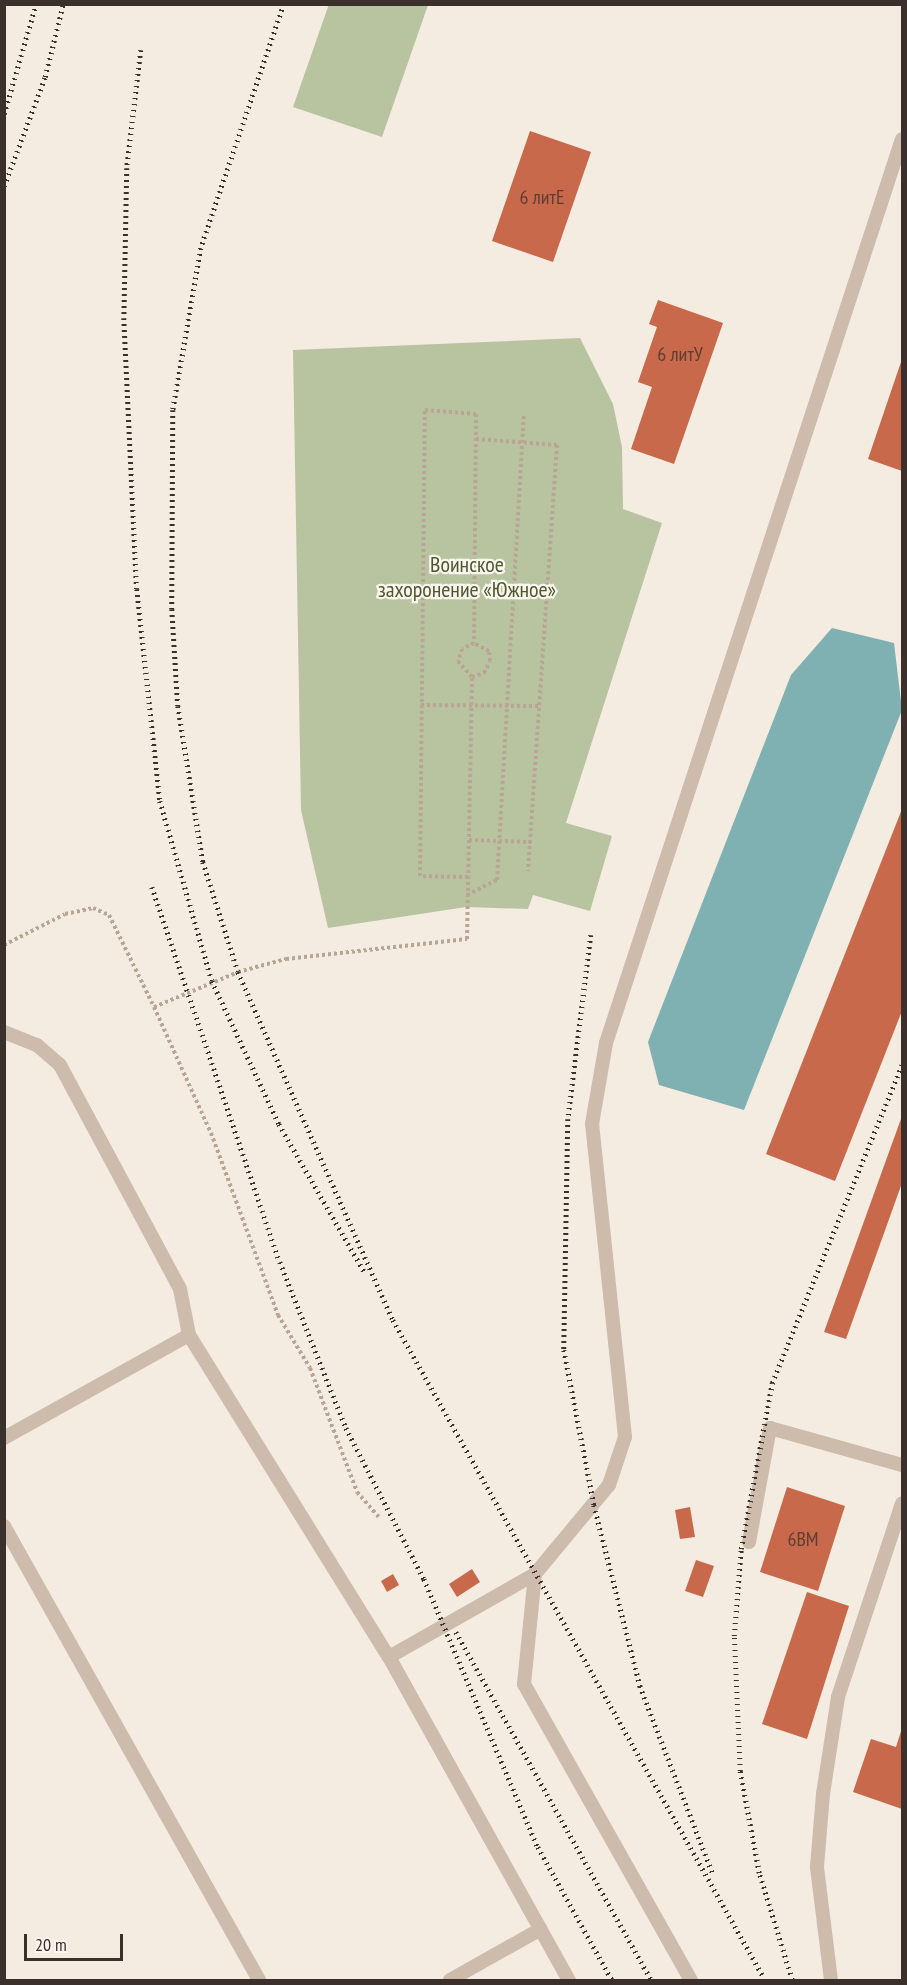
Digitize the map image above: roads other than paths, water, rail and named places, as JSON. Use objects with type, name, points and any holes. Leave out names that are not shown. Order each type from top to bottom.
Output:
[{"type":"lane","points":[[389,1657],[535,1574],[609,1485],[626,1437],[592,1124],[606,1043],[903,139]]},
{"type":"lane","points":[[4,1032],[37,1045],[60,1065],[180,1288],[189,1335],[389,1657],[569,1980]]},
{"type":"lane","points":[[4,1438],[189,1335]]},
{"type":"lane","points":[[749,1542],[770,1428],[903,1466]]},
{"type":"lane","points":[[831,1980],[817,1867],[822,1794],[838,1697],[903,1503]]},
{"type":"lane","points":[[4,1526],[259,1980]]},
{"type":"lane","points":[[535,1574],[524,1684],[691,1980]]},
{"type":"lane","points":[[450,1980],[541,1929]]},
{"type":"water","points":[[832,628],[894,643],[902,710],[744,1110],[659,1085],[648,1042],[791,675]]},
{"type":"railway","points":[[4,114],[36,4]]},
{"type":"railway","points":[[4,186],[45,77],[63,4]]},
{"type":"railway","points":[[284,4],[201,248],[173,410],[172,609],[178,706],[203,862],[238,972],[393,1320],[764,1978]]},
{"type":"railway","points":[[141,50],[127,168],[124,318],[137,589],[160,801],[212,981],[279,1124],[364,1271]]},
{"type":"railway","points":[[152,887],[280,1262],[346,1428],[424,1579],[538,1847],[612,1980]]},
{"type":"railway","points":[[591,935],[568,1119],[564,1350],[594,1505],[640,1686],[713,1874]]},
{"type":"railway","points":[[792,1980],[759,1873],[740,1771],[734,1636],[741,1549],[772,1383],[902,1065]]},
{"type":"railway","points":[[456,1632],[651,1980]]},
{"type":"park label","name":"Воинское захоронение «Южное»","points":[[467,576]]}]
